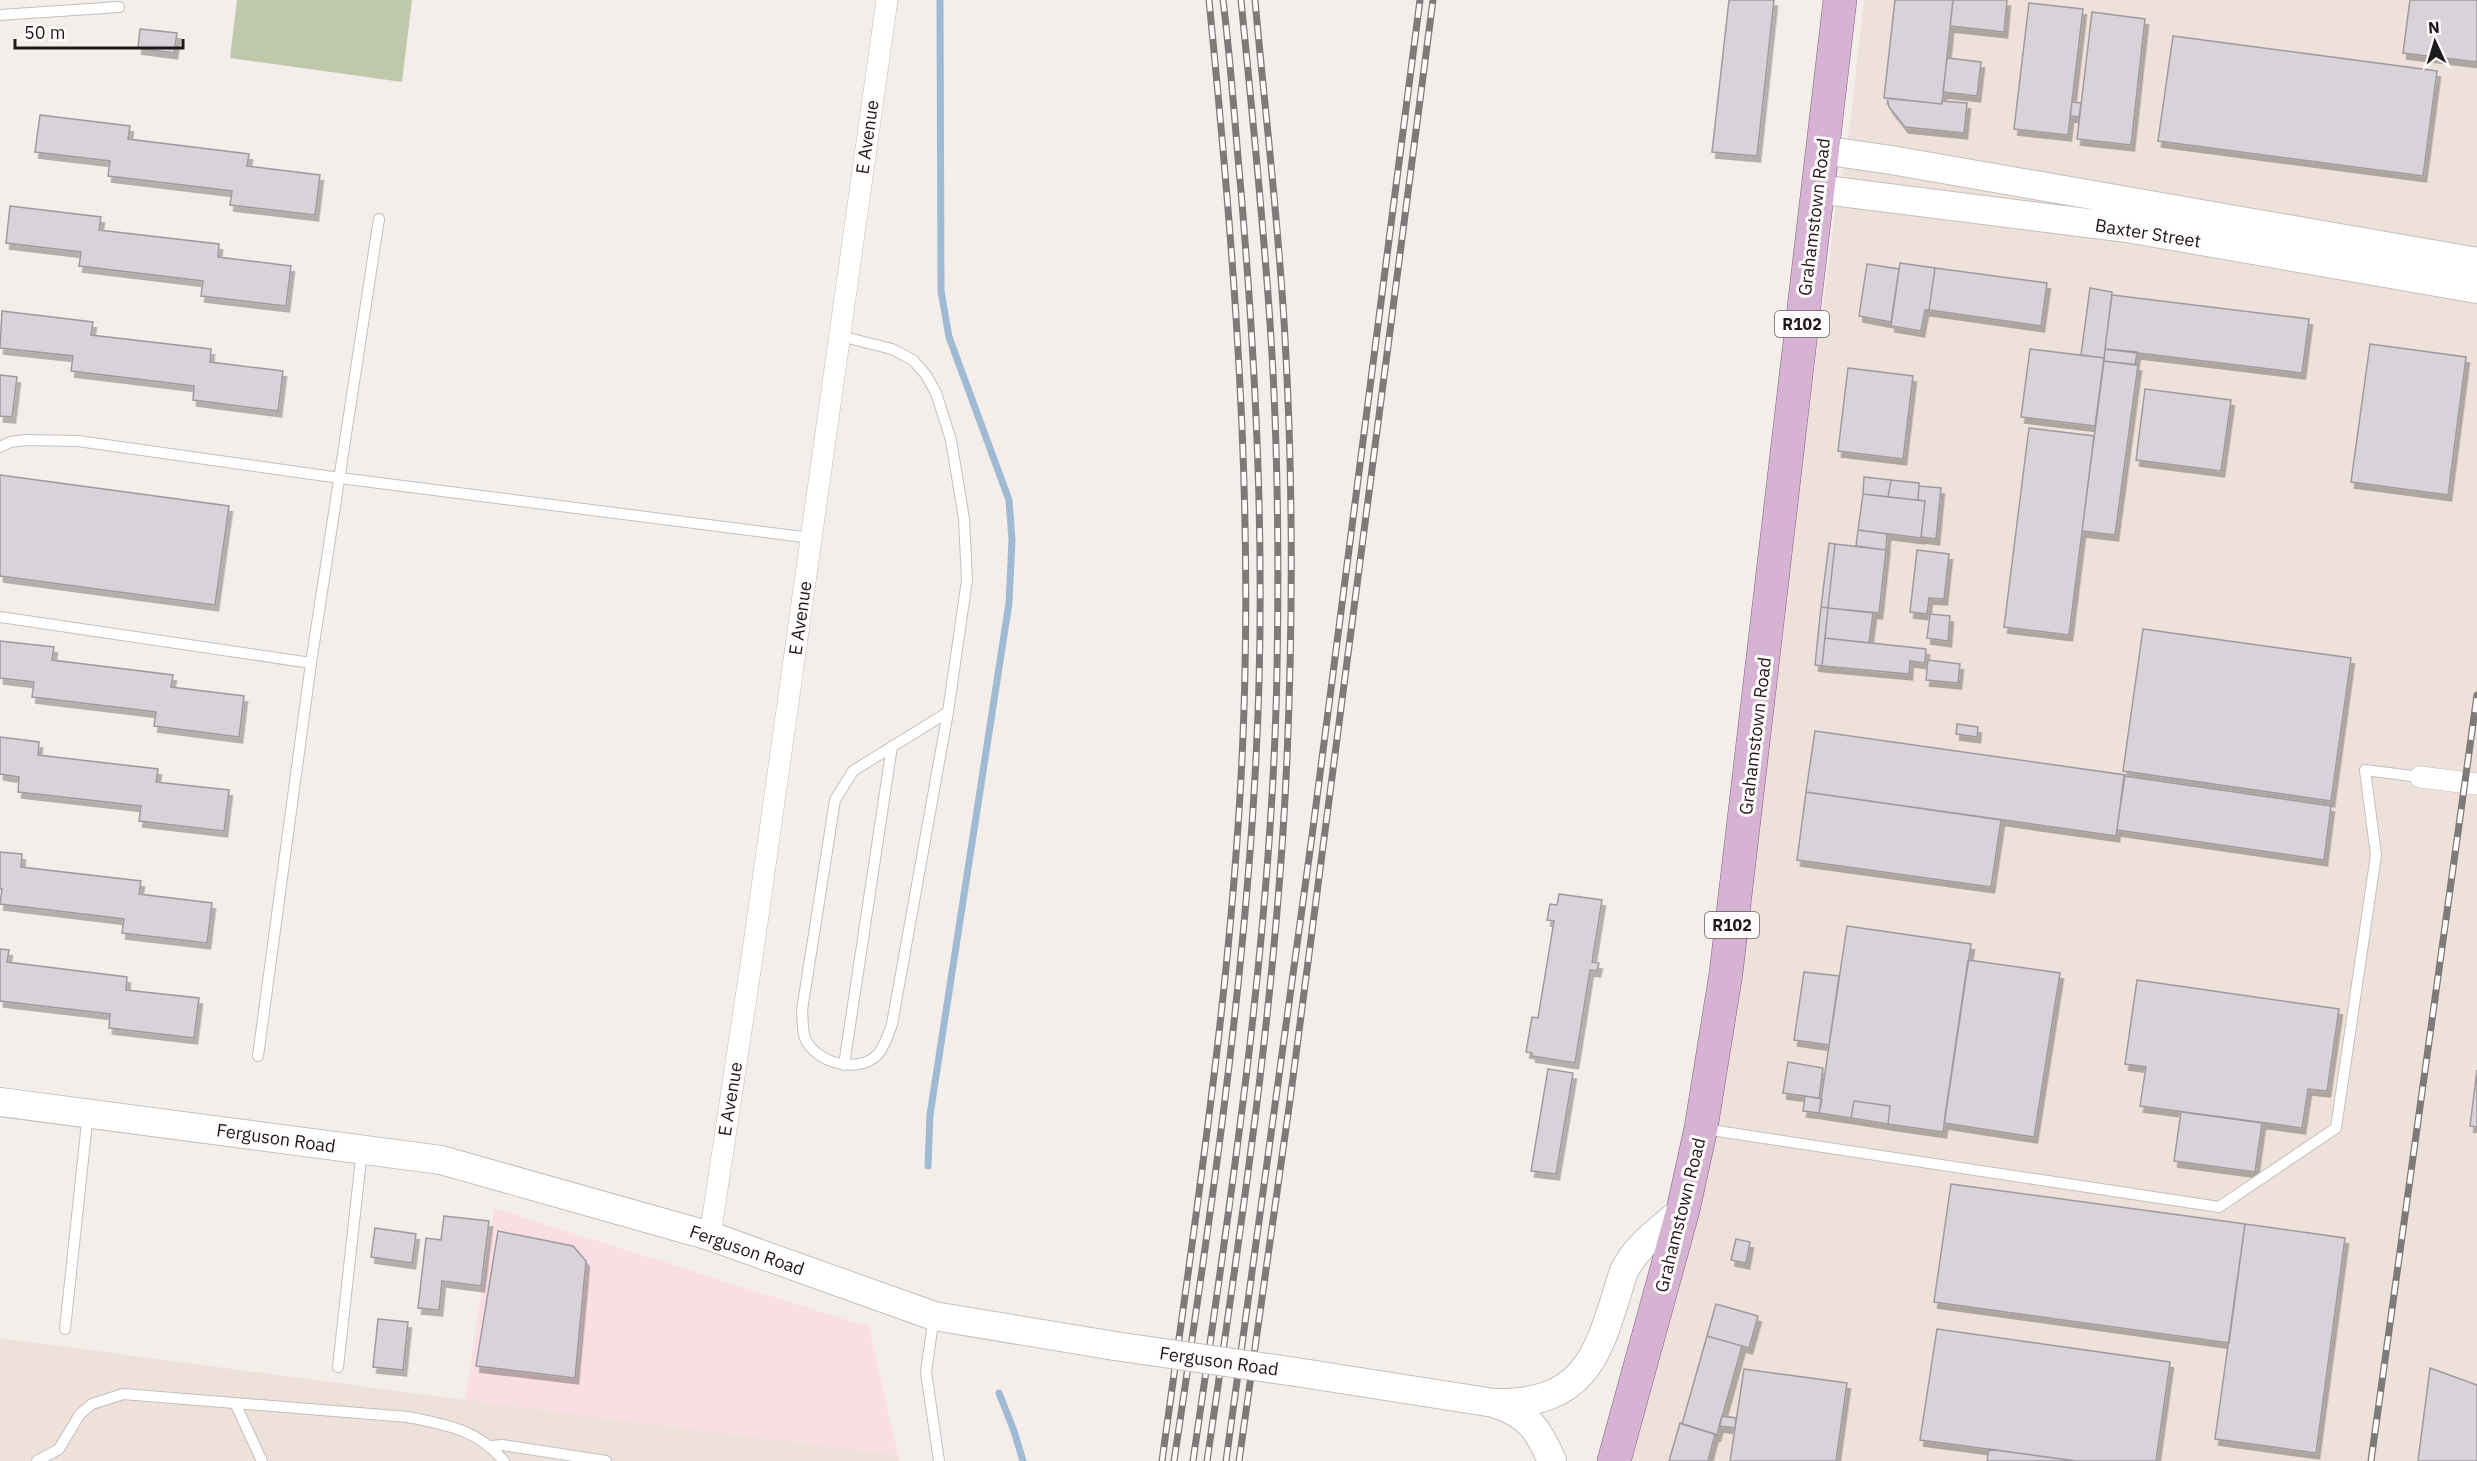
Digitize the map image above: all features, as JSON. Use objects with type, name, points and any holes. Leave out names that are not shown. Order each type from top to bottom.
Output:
[{"type":"main road","name":"Grahamstown Road","points":[[1614,1461],[1683,1210],[1701,1128],[1728,962],[1840,0]]},
{"type":"main road","name":"Baxter Street","points":[[1822,150],[1891,160],[2412,264],[2477,289]]},
{"type":"main road","name":"Baxter Street","points":[[1818,189],[2412,264],[2477,262]]},
{"type":"main road","name":"Ferguson Road","points":[[0,1102],[441,1160],[710,1236],[934,1316],[1115,1346],[1494,1403],[1515,1404],[1537,1400],[1553,1394],[1580,1376],[1597,1351],[1623,1271],[1630,1259],[1645,1242],[1683,1210]]},
{"type":"main road","name":"Ferguson Road","points":[[1494,1403],[1515,1410],[1528,1420],[1545,1444],[1552,1461]]},
{"type":"street","name":"E Avenue","points":[[710,1236],[812,537],[886,0]]},
{"type":"street","points":[[2420,777],[2477,784]]},
{"type":"lane","points":[[0,15],[119,7]]},
{"type":"lane","points":[[258,1056],[311,663],[379,219]]},
{"type":"lane","points":[[840,336],[892,349],[913,360],[936,393],[951,440],[964,519],[967,580],[948,712],[892,1024],[885,1044],[877,1055],[866,1062],[844,1065],[816,1054],[805,1038],[802,1010],[836,800],[853,771],[948,712]]},
{"type":"lane","points":[[0,447],[10,442],[26,440],[78,441],[340,478],[812,537]]},
{"type":"lane","points":[[0,617],[311,663]]},
{"type":"lane","points":[[844,1065],[892,746]]},
{"type":"lane","points":[[1701,1128],[2219,1207],[2336,1128],[2376,855],[2365,770],[2420,777]]},
{"type":"lane","points":[[65,1329],[88,1113]]},
{"type":"lane","points":[[338,1367],[362,1149]]},
{"type":"lane","points":[[934,1316],[926,1372],[939,1461]]},
{"type":"lane","points":[[37,1461],[59,1449],[80,1414],[92,1404],[123,1394],[408,1417],[457,1428],[472,1434],[491,1446],[504,1461]]},
{"type":"lane","points":[[235,1403],[262,1461]]},
{"type":"lane","points":[[491,1446],[502,1445],[606,1461]]},
{"type":"shaded area","points":[[1864,0],[2477,0],[2477,1461],[1628,1461],[1711,1162],[1836,206],[1850,124]]},
{"type":"shaded area","points":[[494,1208],[869,1327],[898,1455],[465,1400]]},
{"type":"shaded area","points":[[0,1338],[898,1455],[899,1461],[0,1461]]},
{"type":"green space","points":[[237,0],[412,0],[402,82],[230,58]]},
{"type":"building","points":[[1729,0],[1774,0],[1757,156],[1712,152]]},
{"type":"building","points":[[1895,0],[1953,0],[1942,104],[1884,98]]},
{"type":"building","points":[[1953,0],[2007,0],[2004,32],[1950,26]]},
{"type":"building","points":[[2410,0],[2477,0],[2477,62],[2403,53]]},
{"type":"building","points":[[2029,3],[2083,9],[2068,135],[2014,129]]},
{"type":"building","points":[[2092,12],[2145,19],[2131,145],[2077,139]]},
{"type":"building","points":[[140,29],[177,33],[174,53],[138,48]]},
{"type":"building","points":[[2173,36],[2437,71],[2423,176],[2158,141]]},
{"type":"building","points":[[1947,58],[1981,62],[1977,96],[1943,92]]},
{"type":"building","points":[[1887,98],[1942,104],[1942,101],[1967,103],[1964,133],[1905,127],[1889,107]]},
{"type":"building","points":[[2072,102],[2081,103],[2079,117],[2070,116]]},
{"type":"building","points":[[40,115],[130,126],[128,139],[249,154],[247,166],[320,175],[315,215],[230,205],[232,191],[108,176],[110,161],[35,152]]},
{"type":"building","points":[[10,206],[101,217],[99,230],[219,244],[218,257],[291,266],[286,306],[201,296],[203,281],[79,266],[81,252],[6,243]]},
{"type":"building","points":[[1900,263],[1935,268],[1929,310],[1925,310],[1921,331],[1891,326]]},
{"type":"building","points":[[1867,264],[1899,269],[1891,322],[1859,316]]},
{"type":"building","points":[[1935,268],[2047,283],[2041,326],[1929,310]]},
{"type":"building","points":[[2090,288],[2112,292],[2104,358],[2081,355]]},
{"type":"building","points":[[2112,295],[2309,319],[2302,373],[2105,349]]},
{"type":"building","points":[[2,311],[93,322],[91,335],[211,349],[210,362],[283,371],[278,411],[193,400],[194,386],[71,371],[73,356],[0,348]]},
{"type":"building","points":[[2370,344],[2466,357],[2448,495],[2351,482]]},
{"type":"building","points":[[2030,349],[2104,358],[2095,426],[2021,417]]},
{"type":"building","points":[[2105,349],[2137,352],[2135,365],[2104,361]]},
{"type":"building","points":[[2104,361],[2138,365],[2115,535],[2082,531]]},
{"type":"building","points":[[1848,368],[1913,376],[1903,459],[1838,451]]},
{"type":"building","points":[[0,375],[17,377],[12,417],[0,416]]},
{"type":"building","points":[[2145,389],[2231,400],[2221,471],[2136,460]]},
{"type":"building","points":[[2029,428],[2094,436],[2069,635],[2004,627]]},
{"type":"building","points":[[0,475],[229,506],[215,605],[0,576]]},
{"type":"building","points":[[1864,477],[1891,480],[1888,497],[1863,494]]},
{"type":"building","points":[[1891,480],[1919,483],[1918,500],[1888,497]]},
{"type":"building","points":[[1919,486],[1941,488],[1936,539],[1921,537],[1925,501],[1918,500]]},
{"type":"building","points":[[1863,494],[1925,501],[1921,538],[1858,530]]},
{"type":"building","points":[[1858,530],[1887,534],[1886,550],[1856,546]]},
{"type":"building","points":[[1829,543],[1835,544],[1828,608],[1821,607]]},
{"type":"building","points":[[1835,544],[1886,550],[1879,613],[1828,608]]},
{"type":"building","points":[[1917,550],[1949,554],[1944,599],[1929,598],[1927,614],[1910,612]]},
{"type":"building","points":[[1821,607],[1828,608],[1822,666],[1815,665]]},
{"type":"building","points":[[1828,608],[1873,613],[1869,643],[1825,638]]},
{"type":"building","points":[[1930,614],[1950,616],[1948,641],[1927,638]]},
{"type":"building","points":[[2143,629],[2351,658],[2331,801],[2123,771]]},
{"type":"building","points":[[1825,638],[1926,649],[1925,663],[1910,661],[1909,674],[1822,666]]},
{"type":"building","points":[[0,641],[54,647],[52,660],[173,675],[171,687],[244,696],[239,737],[154,726],[156,712],[32,697],[34,682],[0,678]]},
{"type":"building","points":[[1928,660],[1960,664],[1958,683],[1926,680]]},
{"type":"building","points":[[1957,724],[1978,727],[1977,737],[1956,734]]},
{"type":"building","points":[[1815,731],[2125,775],[2116,836],[1806,792]]},
{"type":"building","points":[[0,737],[39,742],[38,755],[158,769],[156,782],[229,790],[224,831],[139,821],[141,806],[18,792],[19,777],[0,774]]},
{"type":"building","points":[[2124,776],[2331,806],[2324,860],[2117,830]]},
{"type":"building","points":[[1806,792],[2001,820],[1991,887],[1797,860]]},
{"type":"building","points":[[0,852],[22,854],[21,867],[141,881],[139,894],[212,903],[207,943],[122,933],[124,919],[0,904],[2,889],[0,889]]},
{"type":"building","points":[[1559,894],[1602,900],[1592,962],[1599,963],[1597,971],[1590,970],[1575,1063],[1532,1056],[1532,1053],[1526,1052],[1532,1017],[1538,1018],[1554,921],[1547,920],[1550,904],[1557,905]]},
{"type":"building","points":[[1847,926],[1971,944],[1943,1132],[1888,1124],[1890,1106],[1854,1101],[1851,1118],[1819,1113]]},
{"type":"building","points":[[0,949],[9,950],[7,962],[127,977],[126,990],[199,998],[194,1038],[109,1028],[110,1014],[0,1001]]},
{"type":"building","points":[[1968,960],[2060,973],[2034,1137],[1944,1123]]},
{"type":"building","points":[[1804,972],[1839,976],[1829,1045],[1794,1040]]},
{"type":"building","points":[[2137,980],[2339,1009],[2327,1091],[2308,1089],[2302,1128],[2140,1106],[2146,1067],[2125,1064]]},
{"type":"building","points":[[1788,1062],[1823,1068],[1819,1098],[1783,1093]]},
{"type":"building","points":[[1548,1069],[1573,1073],[1556,1174],[1531,1171]]},
{"type":"building","points":[[2477,1070],[2477,1127],[2470,1126]]},
{"type":"building","points":[[1805,1096],[1822,1099],[1819,1113],[1803,1111]]},
{"type":"building","points":[[1854,1101],[1890,1106],[1888,1124],[1851,1118]]},
{"type":"building","points":[[2181,1112],[2262,1123],[2255,1172],[2174,1161]]},
{"type":"building","points":[[1951,1184],[2245,1224],[2229,1343],[1934,1302]]},
{"type":"building","points":[[444,1216],[489,1221],[481,1286],[442,1281],[439,1310],[418,1308],[426,1238],[441,1240]]},
{"type":"building","points":[[2245,1224],[2345,1238],[2316,1453],[2215,1439]]},
{"type":"building","points":[[375,1228],[416,1234],[412,1263],[371,1257]]},
{"type":"building","points":[[498,1231],[573,1246],[586,1261],[575,1378],[476,1366]]},
{"type":"building","points":[[1736,1239],[1750,1242],[1746,1263],[1731,1260]]},
{"type":"building","points":[[1716,1304],[1758,1316],[1749,1348],[1707,1336]]},
{"type":"building","points":[[378,1319],[408,1322],[403,1370],[373,1367]]},
{"type":"building","points":[[1937,1329],[2170,1362],[2156,1461],[2076,1461],[1920,1440]]},
{"type":"building","points":[[1707,1336],[1742,1346],[1717,1435],[1682,1424]]},
{"type":"building","points":[[2430,1368],[2477,1385],[2477,1461],[2418,1461]]},
{"type":"building","points":[[1744,1369],[1847,1383],[1836,1461],[1730,1461]]},
{"type":"building","points":[[1722,1416],[1736,1418],[1735,1428],[1719,1426]]},
{"type":"building","points":[[1680,1423],[1715,1434],[1708,1461],[1669,1461]]},
{"type":"building","points":[[1989,1449],[2076,1461],[1987,1461]]},
{"type":"waterway","points":[[928,1166],[930,1115],[1009,603],[1012,540],[1009,500],[949,337],[941,291],[940,0]]},
{"type":"waterway","points":[[999,1393],[1023,1461]]},
{"type":"railway","points":[[1162,1461],[1203,1165],[1226,968],[1235,869],[1245,670],[1246,586],[1242,418],[1225,167],[1209,0]]},
{"type":"railway","points":[[1174,1461],[1212,1198],[1234,1022],[1250,846],[1259,687],[1260,545],[1252,333],[1231,71],[1223,0]]},
{"type":"railway","points":[[1193,1461],[1247,1066],[1258,967],[1274,769],[1278,587],[1275,421],[1268,296],[1241,0]]},
{"type":"railway","points":[[1207,1461],[1245,1198],[1266,1023],[1282,846],[1289,705],[1291,548],[1288,390],[1279,253],[1255,0]]},
{"type":"railway","points":[[1226,1461],[1312,836],[1420,0]]},
{"type":"railway","points":[[1239,1461],[1291,1093],[1433,0]]},
{"type":"railway","points":[[2371,1461],[2477,695]]}]
